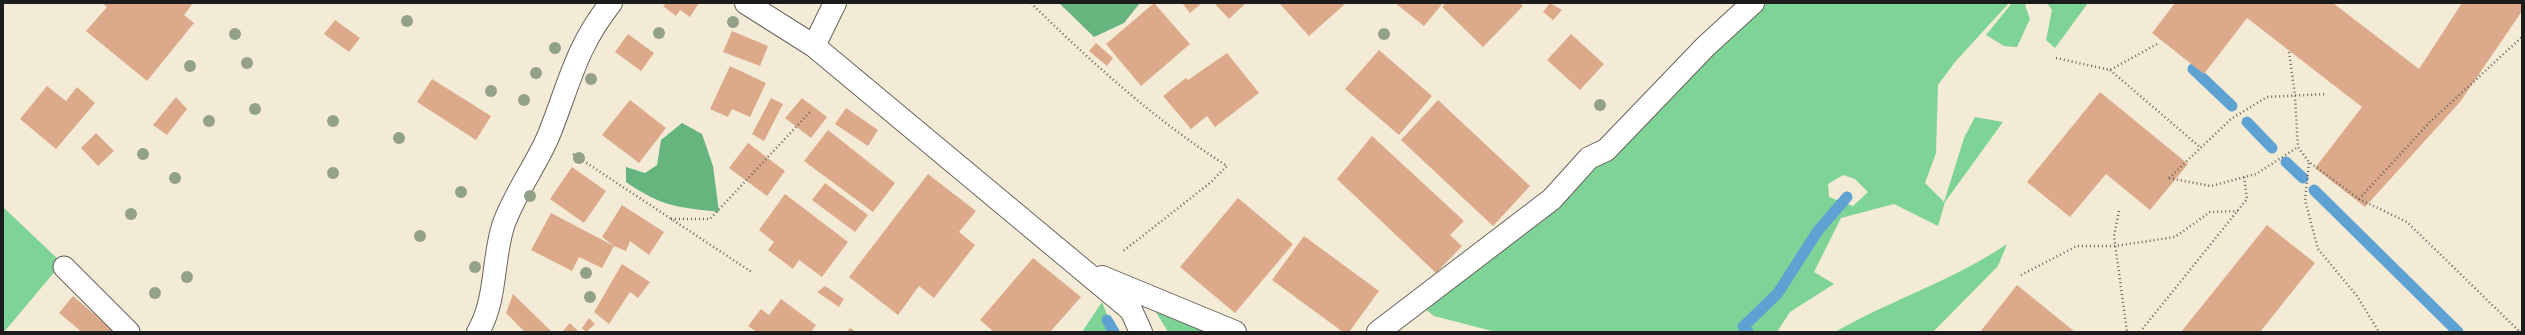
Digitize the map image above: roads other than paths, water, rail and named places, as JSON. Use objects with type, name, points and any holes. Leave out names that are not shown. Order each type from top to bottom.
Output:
[{"type":"street","points":[[481,331],[494,286],[498,248],[503,227],[512,204],[548,137],[584,41],[611,3]]},
{"type":"street","points":[[746,3],[814,46],[1131,310],[1142,332]]},
{"type":"street","points":[[814,46],[835,3]]},
{"type":"street","points":[[1378,332],[1552,199],[1589,158],[1606,150],[1706,46],[1753,3]]},
{"type":"street","points":[[1094,274],[1235,332]]},
{"type":"lane","points":[[64,267],[129,332]]},
{"type":"waterway","points":[[2193,69],[2232,106]]},
{"type":"waterway","points":[[2247,122],[2272,148]]},
{"type":"waterway","points":[[2286,162],[2303,178]]},
{"type":"waterway","points":[[2314,190],[2458,332]]},
{"type":"waterway","points":[[1748,332],[1743,327],[1778,293],[1817,232],[1847,197]]},
{"type":"waterway","points":[[1107,320],[1114,332]]}]
